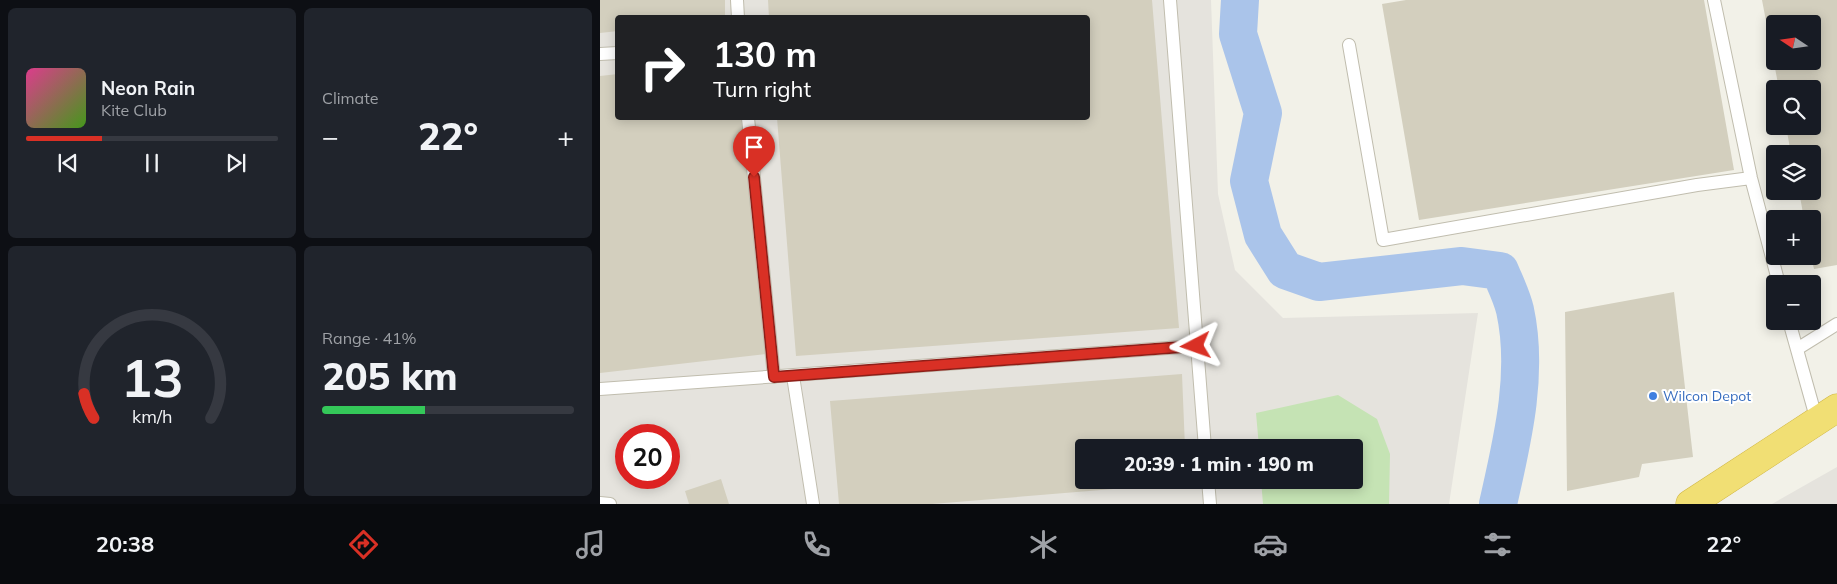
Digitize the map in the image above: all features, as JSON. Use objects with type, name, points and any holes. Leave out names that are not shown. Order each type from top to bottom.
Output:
[{"type":"highway","points":[[1690,504],[1827,414]]},
{"type":"lane","points":[[737,0],[738,15]]},
{"type":"lane","points":[[1170,0],[1204,439]]},
{"type":"lane","points":[[1714,0],[1750,178],[1777,275]]},
{"type":"lane","points":[[1349,45],[1383,240],[1697,185],[1750,178]]},
{"type":"lane","points":[[600,54],[615,53]]},
{"type":"lane","points":[[748,120],[774,377]]},
{"type":"lane","points":[[1797,349],[1837,324]]},
{"type":"lane","points":[[1792,330],[1797,349],[1827,414]]},
{"type":"lane","points":[[600,390],[1196,346]]},
{"type":"lane","points":[[793,376],[813,504]]},
{"type":"lane","points":[[1207,504],[1208,489]]},
{"type":"lane","points":[[600,503],[610,504]]},
{"type":"shaded area","points":[[600,0],[1211,0],[1218,194],[1235,270],[1283,318],[1478,313],[1449,504],[600,504]]},
{"type":"shaded area","points":[[1837,467],[1837,504],[1772,504]]},
{"type":"green space","points":[[1338,395],[1377,419],[1390,454],[1389,504],[1263,504],[1262,489],[1363,489],[1363,439],[1258,439],[1256,413]]},
{"type":"building","points":[[600,0],[725,0],[725,15],[615,15],[615,31],[600,33]]},
{"type":"building","points":[[768,0],[1152,0],[1179,328],[796,356],[777,120],[1090,120],[1090,15],[769,15]]},
{"type":"building","points":[[1406,0],[1704,0],[1734,170],[1419,220],[1382,4]]},
{"type":"building","points":[[1762,0],[1837,0],[1837,265],[1814,269],[1813,265],[1821,265],[1821,210],[1802,210],[1801,200],[1821,200],[1821,145],[1789,145],[1788,135],[1821,135],[1821,80],[1777,80],[1775,70],[1821,70],[1821,15],[1766,15],[1766,21]]},
{"type":"building","points":[[615,74],[615,120],[741,120],[766,354],[600,373],[600,76]]},
{"type":"building","points":[[1674,292],[1693,457],[1642,464],[1639,477],[1567,491],[1565,312]]},
{"type":"building","points":[[1182,374],[1185,439],[1075,439],[1075,489],[1113,489],[932,504],[839,504],[830,401]]},
{"type":"building","points":[[721,479],[729,504],[689,504],[685,491]]},
{"type":"waterway","points":[[1240,0],[1238,34],[1263,113],[1249,181],[1263,235],[1285,270],[1319,282],[1462,266],[1500,271],[1515,310],[1519,334],[1520,359],[1517,408],[1509,457],[1498,504]]},
{"type":"place","name":"Wilcon Depot","points":[[1653,396]]},
{"type":"route","points":[[754,177],[774,377],[1196,346]]}]
